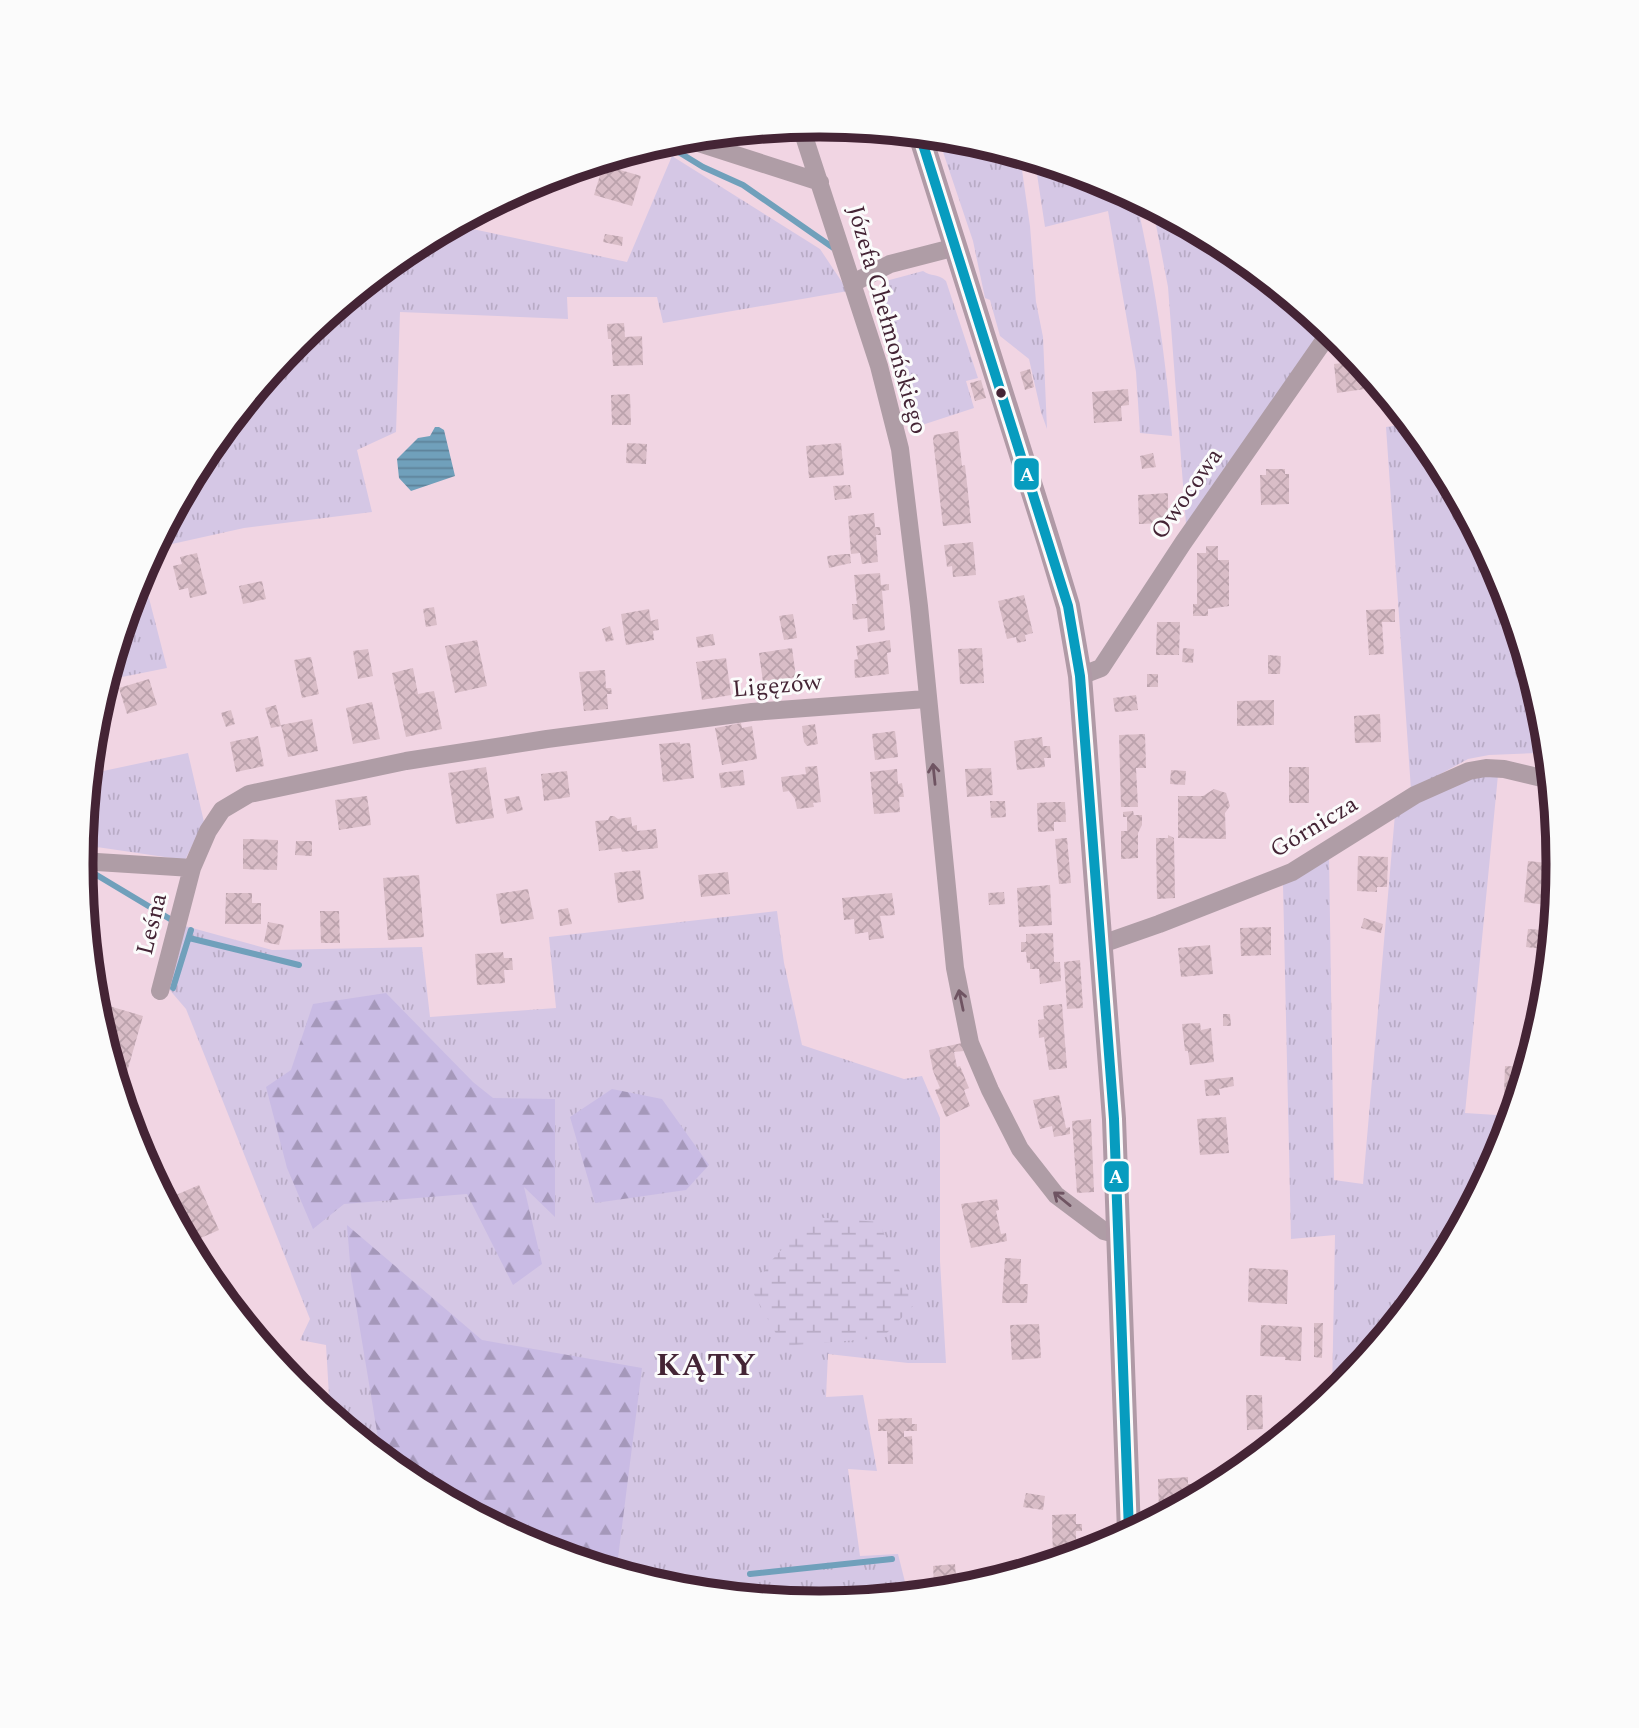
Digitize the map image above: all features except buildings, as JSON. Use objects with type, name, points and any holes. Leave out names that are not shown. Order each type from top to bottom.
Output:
[{"type":"main road","points":[[923,145],[1053,555],[1068,606],[1080,676],[1102,944],[1119,1236],[1129,1521]]},
{"type":"street","name":"Józefa Chełmońskiego","points":[[805,138],[879,366],[900,449],[919,607],[926,699]]},
{"type":"street","points":[[708,146],[820,182]]},
{"type":"street","points":[[853,283],[890,264],[956,247]]},
{"type":"street","name":"Owocowa","points":[[1080,676],[1101,668],[1183,543],[1323,341]]},
{"type":"street","points":[[926,699],[955,968],[970,1043],[1020,1150],[1056,1195],[1104,1231],[1119,1236]]},
{"type":"street","name":"Ligęzów","points":[[191,869],[208,831],[222,810],[249,794],[406,761],[560,737],[752,712],[926,699]]},
{"type":"street","name":"Górnicza","points":[[1102,944],[1292,872],[1415,795],[1469,771],[1504,769],[1541,778]]},
{"type":"street","points":[[93,862],[191,869]]},
{"type":"street","name":"Leśna","points":[[160,991],[191,869]]},
{"type":"green space","points":[[942,148],[1021,166],[1030,226],[1036,302],[1043,337],[1047,429],[1029,359],[1000,336],[990,300],[985,298],[973,241]]},
{"type":"green space","points":[[672,156],[820,249],[848,291],[663,323],[657,297],[567,297],[568,319],[400,312],[396,432],[357,450],[372,512],[244,528],[167,545],[215,460],[273,385],[306,350],[377,287],[456,235],[469,228],[627,262]]},
{"type":"green space","points":[[1036,171],[1138,211],[1158,317],[1172,436],[1140,433],[1136,372],[1108,211],[1045,227]]},
{"type":"green space","points":[[1162,224],[1223,260],[1262,287],[1318,336],[1186,524],[1168,287],[1156,225]]},
{"type":"green space","points":[[923,271],[946,281],[978,378],[966,381],[974,408],[916,427],[879,297],[882,282]]},
{"type":"green space","points":[[1398,425],[1424,460],[1449,501],[1491,586],[1508,630],[1521,676],[1537,753],[1489,755],[1468,759],[1411,790],[1386,427]]},
{"type":"green space","points":[[147,589],[167,668],[118,678],[131,630]]},
{"type":"green space","points":[[188,753],[204,822],[185,860],[93,846],[99,772]]},
{"type":"green space","points":[[1498,775],[1465,1113],[1501,1115],[1471,1185],[1424,1268],[1366,1343],[1332,1379],[1335,1235],[1291,1239],[1283,885],[1329,854],[1334,1180],[1363,1184],[1395,814],[1466,778]]},
{"type":"green space","points":[[777,911],[784,963],[802,1045],[904,1079],[922,1076],[940,1118],[940,1261],[946,1363],[908,1363],[828,1354],[826,1397],[863,1395],[877,1471],[848,1469],[860,1556],[898,1554],[906,1586],[820,1591],[725,1585],[631,1566],[586,1552],[498,1516],[456,1493],[377,1441],[329,1400],[326,1345],[300,1340],[310,1319],[186,1009],[168,988],[185,926],[272,950],[422,947],[430,1017],[556,1008],[549,937]]},
{"type":"green space","points":[[386,993],[473,1082],[493,1098],[555,1099],[555,1217],[524,1187],[542,1264],[513,1285],[467,1194],[344,1204],[313,1229],[287,1168],[266,1087],[291,1070],[313,1004]]},
{"type":"green space","points":[[612,1089],[662,1099],[709,1165],[686,1190],[595,1203],[570,1117]]},
{"type":"green space","points":[[812,1217],[879,1222],[914,1305],[882,1338],[783,1346],[752,1291],[771,1261]]},
{"type":"green space","points":[[347,1225],[482,1340],[642,1368],[618,1558],[607,1559],[586,1552],[498,1516],[456,1493],[379,1442],[351,1275]]},
{"type":"water","points":[[435,427],[444,430],[455,476],[411,491],[399,478],[397,459],[418,438],[430,436]]},
{"type":"waterway","points":[[677,151],[703,167],[743,185],[835,249]]},
{"type":"waterway","points":[[93,873],[170,919]]},
{"type":"waterway","points":[[173,988],[191,930]]},
{"type":"waterway","points":[[189,938],[299,965]]},
{"type":"waterway","points":[[750,1574],[892,1559]]},
{"type":"transit line","name":"A","points":[[923,145],[1068,606],[1080,676],[1114,1119],[1129,1521]]},
{"type":"district","name":"KĄTY","points":[[707,1365]]}]
